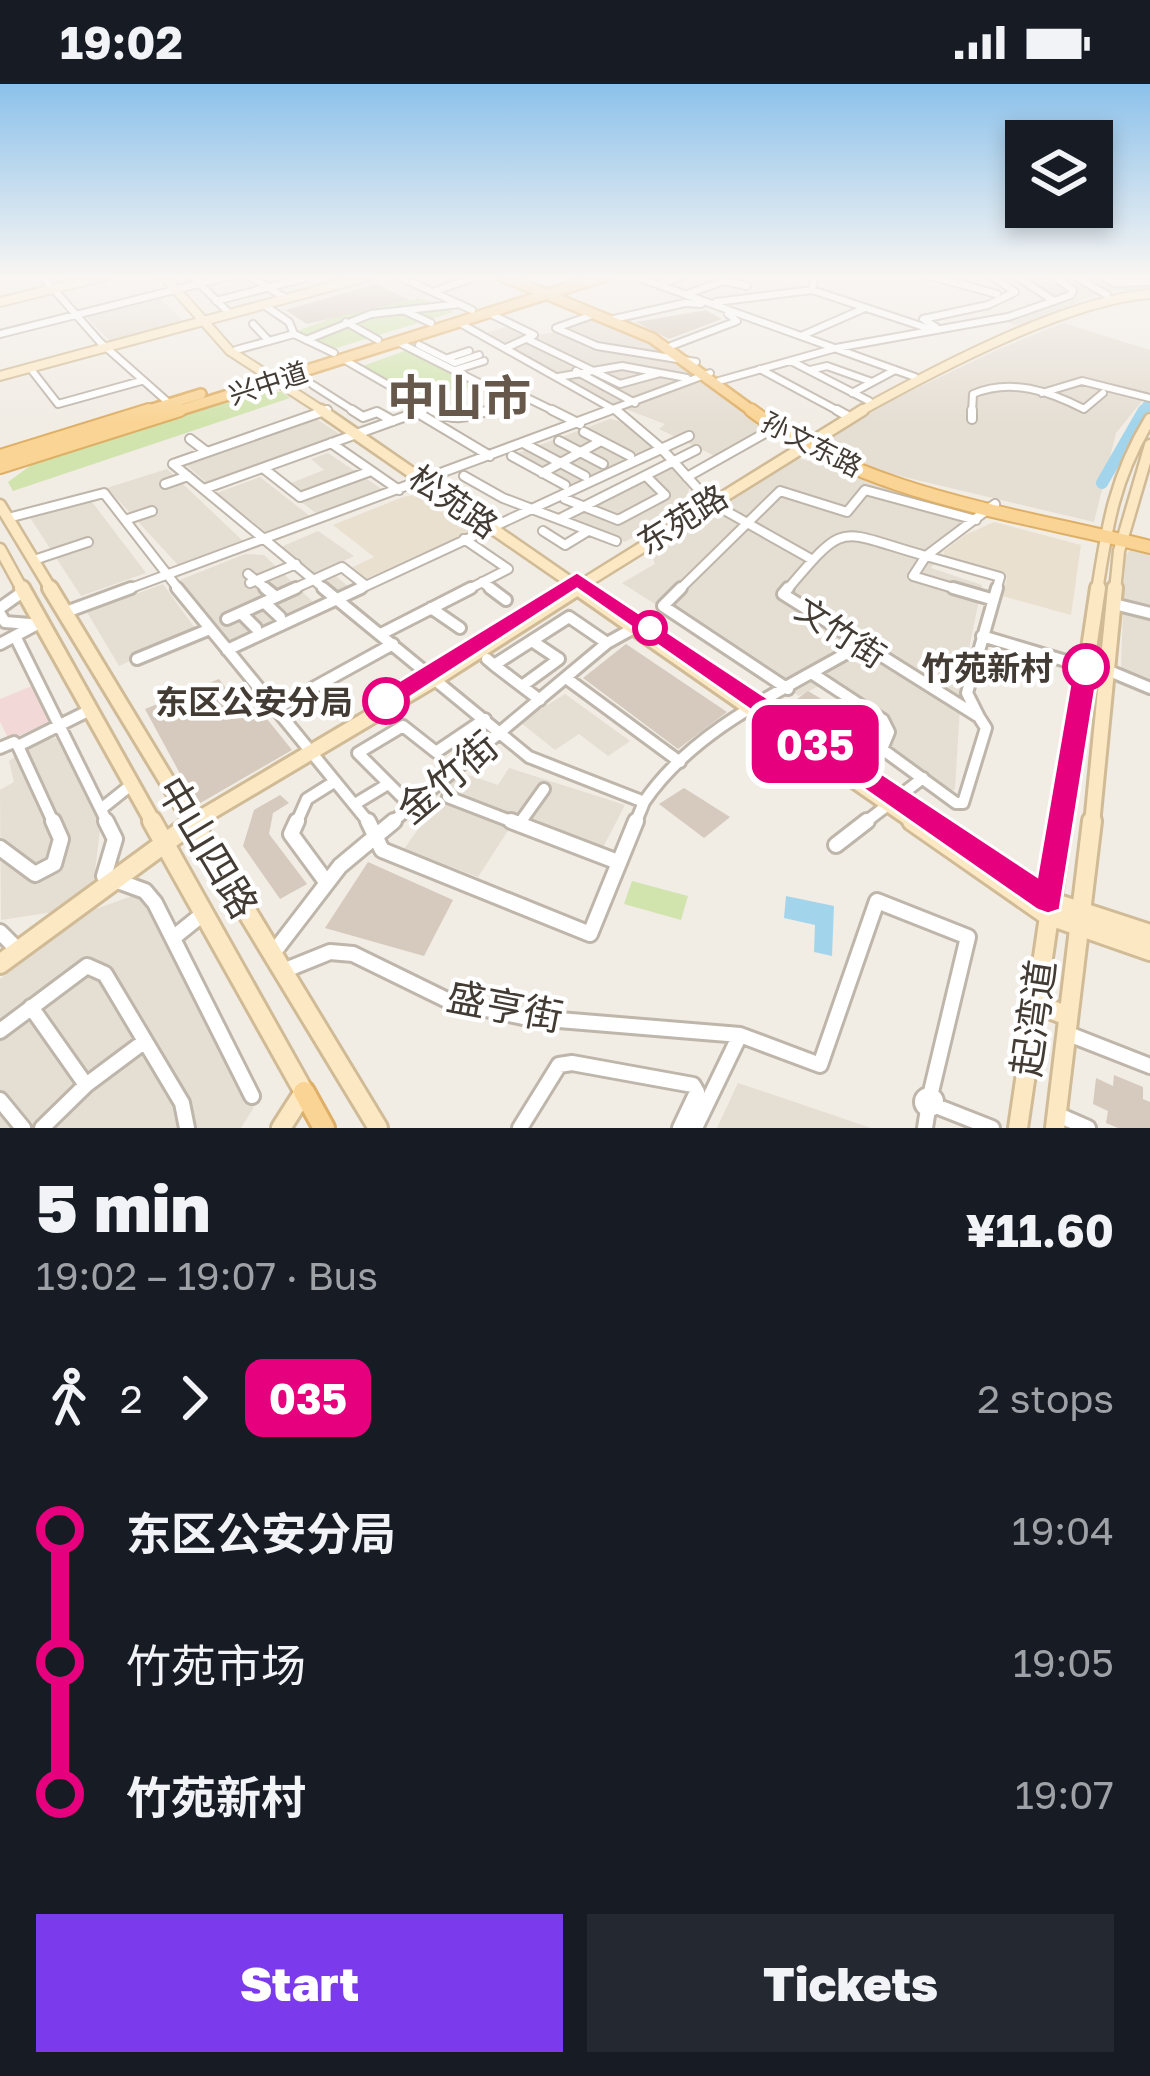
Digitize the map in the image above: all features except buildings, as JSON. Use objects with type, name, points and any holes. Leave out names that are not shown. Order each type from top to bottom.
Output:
[{"type":"main road","name":"兴中道","points":[[339,356],[426,325]]},
{"type":"main road","name":"兴中道","points":[[0,453],[38,450],[450,325]]},
{"type":"main road","name":"孙文东路","points":[[620,325],[692,362]]},
{"type":"main road","name":"孙文东路","points":[[626,325],[671,346],[774,428],[869,473],[1150,544]]},
{"type":"main road","name":"孙文东路","points":[[712,376],[801,442]]},
{"type":"main road","name":"兴中道","points":[[0,467],[170,404],[271,377]]},
{"type":"main road","points":[[0,482],[38,450]]},
{"type":"main road","name":"中山四路","points":[[304,1092],[323,1128]]},
{"type":"street","points":[[0,334],[37,325]]},
{"type":"street","points":[[86,325],[170,404]]},
{"type":"street","points":[[0,376],[193,325]]},
{"type":"street","points":[[210,325],[230,351],[271,377]]},
{"type":"street","points":[[211,325],[271,377]]},
{"type":"street","points":[[254,325],[269,341]]},
{"type":"street","points":[[291,325],[294,334]]},
{"type":"street","points":[[307,340],[340,325]]},
{"type":"street","points":[[351,325],[378,340]]},
{"type":"street","points":[[463,325],[618,410],[708,500],[811,559]]},
{"type":"street","points":[[509,325],[620,385],[660,373]]},
{"type":"street","points":[[558,330],[559,325]]},
{"type":"street","points":[[671,346],[722,325]]},
{"type":"street","points":[[771,325],[915,377]]},
{"type":"street","points":[[801,336],[827,325]]},
{"type":"street","points":[[920,325],[938,330]]},
{"type":"street","points":[[931,325],[938,330]]},
{"type":"street","points":[[558,377],[622,366],[687,378],[712,376],[966,325]]},
{"type":"street","points":[[801,442],[915,377],[1039,325]]},
{"type":"street","points":[[801,442],[919,379],[1045,325]]},
{"type":"street","points":[[506,348],[558,330],[597,346],[692,362]]},
{"type":"street","points":[[236,350],[294,334],[444,417],[468,418],[502,405],[503,394]]},
{"type":"street","points":[[414,346],[432,341]]},
{"type":"street","points":[[398,342],[503,394],[523,396],[630,456]]},
{"type":"street","points":[[441,360],[470,351]]},
{"type":"street","points":[[441,360],[455,363],[481,358],[455,370]]},
{"type":"street","points":[[791,361],[869,401]]},
{"type":"street","points":[[810,370],[827,366],[872,382]]},
{"type":"street","points":[[30,368],[58,404],[141,381]]},
{"type":"street","points":[[760,369],[846,415]]},
{"type":"street","points":[[852,393],[895,370]]},
{"type":"street","points":[[576,371],[634,403]]},
{"type":"street","name":"松苑路","points":[[271,377],[428,479],[1048,908],[1082,920]]},
{"type":"street","points":[[66,612],[490,456],[582,428],[687,378]]},
{"type":"street","points":[[1042,393],[1061,381],[1090,379],[1147,396]]},
{"type":"street","points":[[972,418],[969,400],[995,383],[1084,409],[1103,393]]},
{"type":"street","points":[[314,385],[363,417],[377,412],[393,422]]},
{"type":"street","points":[[204,489],[429,409]]},
{"type":"street","points":[[325,410],[173,464],[544,766],[644,802]]},
{"type":"street","points":[[418,412],[490,456]]},
{"type":"street","name":"起湾道","points":[[1056,1121],[1114,604],[1106,532],[1125,460],[1150,419]]},
{"type":"street","points":[[687,477],[774,428]]},
{"type":"street","points":[[227,650],[689,436]]},
{"type":"street","points":[[190,439],[207,452]]},
{"type":"street","points":[[560,441],[603,464]]},
{"type":"street","points":[[584,454],[587,447],[602,441]]},
{"type":"street","name":"东苑路","points":[[5,956],[162,836],[433,676],[801,442]]},
{"type":"street","points":[[331,443],[399,490]]},
{"type":"street","points":[[525,444],[584,476]]},
{"type":"street","points":[[542,473],[584,454],[601,455],[615,448]]},
{"type":"street","points":[[559,519],[696,450]]},
{"type":"street","name":"起湾道","points":[[1018,1128],[1086,667],[1108,576],[1148,454]]},
{"type":"street","points":[[512,456],[565,485]]},
{"type":"street","points":[[263,468],[300,497],[371,471]]},
{"type":"street","points":[[165,484],[188,476]]},
{"type":"street","points":[[464,476],[616,541]]},
{"type":"street","points":[[566,499],[618,520],[664,495],[646,476]]},
{"type":"street","points":[[813,674],[884,720],[889,732],[882,748],[963,803],[986,728],[967,693],[1000,577],[844,533],[847,512],[865,490],[976,520]]},
{"type":"street","points":[[4,512],[101,491],[307,752],[355,804],[378,835],[382,850],[590,934],[649,790],[680,761],[757,708],[861,645]]},
{"type":"street","points":[[788,689],[663,606],[780,491],[847,512]]},
{"type":"street","points":[[1114,497],[1133,502]]},
{"type":"street","points":[[992,599],[913,576],[926,556],[993,506]]},
{"type":"street","points":[[125,520],[152,511]]},
{"type":"street","name":"中山四路","points":[[4,512],[379,1128]]},
{"type":"street","points":[[543,531],[565,545],[588,530]]},
{"type":"street","name":"文竹街","points":[[844,533],[811,559],[783,594],[979,717]]},
{"type":"street","points":[[381,634],[508,569],[464,539]]},
{"type":"street","points":[[34,560],[88,542]]},
{"type":"street","name":"中山四路","points":[[3,560],[304,1092]]},
{"type":"street","points":[[277,597],[252,579],[296,564]]},
{"type":"street","points":[[227,619],[342,567],[365,585]]},
{"type":"street","points":[[482,582],[506,600]]},
{"type":"street","points":[[24,591],[0,611],[5,622],[41,622]]},
{"type":"street","points":[[265,603],[280,617]]},
{"type":"street","points":[[1114,604],[1150,614]]},
{"type":"street","points":[[431,608],[460,628]]},
{"type":"street","points":[[241,613],[256,628]]},
{"type":"street","points":[[540,700],[491,662],[572,616],[607,643]]},
{"type":"street","points":[[0,644],[41,622]]},
{"type":"street","name":"金竹街","points":[[273,953],[327,883],[378,835],[607,643],[639,625]]},
{"type":"street","points":[[137,659],[210,628]]},
{"type":"street","points":[[15,636],[116,838],[108,878],[145,891],[252,1096]]},
{"type":"street","points":[[982,637],[1086,667]]},
{"type":"street","points":[[522,686],[559,659],[532,640]]},
{"type":"street","points":[[275,710],[393,644]]},
{"type":"street","points":[[1107,670],[1150,688]]},
{"type":"street","points":[[566,678],[680,761]]},
{"type":"street","points":[[18,746],[90,710]]},
{"type":"street","points":[[412,807],[358,754],[403,726],[436,752],[485,719]]},
{"type":"street","points":[[0,748],[14,742],[18,746],[61,839],[54,864],[35,874],[0,848]]},
{"type":"street","points":[[836,845],[923,778]]},
{"type":"street","points":[[327,883],[291,834],[298,810],[315,792],[334,782]]},
{"type":"street","points":[[101,809],[131,784]]},
{"type":"street","points":[[355,804],[388,784]]},
{"type":"street","points":[[519,824],[544,789]]},
{"type":"street","points":[[448,797],[619,862]]},
{"type":"street","name":"盛亨街","points":[[283,971],[330,952],[353,954],[449,1001],[523,1017],[740,1035],[820,1066],[877,902],[968,937],[932,1104]]},
{"type":"street","points":[[173,938],[204,913]]},
{"type":"street","points":[[1082,920],[1150,934]]},
{"type":"street","points":[[1082,920],[1150,951]]},
{"type":"street","points":[[0,932],[5,956]]},
{"type":"street","points":[[0,1031],[87,965],[105,974],[182,1103],[187,1128]]},
{"type":"street","points":[[1036,1004],[1150,1066]]},
{"type":"street","points":[[31,1007],[86,1084]]},
{"type":"street","points":[[695,1128],[740,1035]]},
{"type":"street","points":[[42,1128],[86,1084],[146,1041]]},
{"type":"street","points":[[520,1128],[559,1065],[572,1063],[693,1085],[697,1092],[680,1128]]},
{"type":"street","points":[[281,1128],[304,1092]]},
{"type":"street","points":[[0,1100],[23,1128]]},
{"type":"street","points":[[925,1128],[932,1104],[992,1128]]},
{"type":"street","points":[[1056,1121],[1088,1128]]},
{"type":"shaded area","points":[[94,325],[174,325],[111,342]]},
{"type":"shaded area","points":[[511,325],[532,336],[555,332],[557,325],[609,325],[649,343],[688,367],[765,431],[717,457],[659,429],[665,424],[620,407],[486,333]]},
{"type":"shaded area","points":[[1069,325],[1150,350],[1150,391],[1116,433],[1094,522],[883,472],[808,440],[999,349]]},
{"type":"shaded area","points":[[315,418],[344,437],[209,485],[183,462]]},
{"type":"shaded area","points":[[610,419],[624,422],[655,450],[565,490],[507,457]]},
{"type":"shaded area","points":[[328,453],[383,490],[320,516],[281,487],[324,470],[311,459]]},
{"type":"shaded area","points":[[798,458],[973,510],[931,568],[982,585],[961,688],[955,789],[941,797],[881,757],[898,731],[823,684],[799,696],[622,583],[655,564],[649,549],[708,508]]},
{"type":"shaded area","points":[[672,467],[689,488],[687,506],[625,542],[567,518]]},
{"type":"shaded area","points":[[167,469],[243,541],[178,565],[107,488]]},
{"type":"shaded area","points":[[260,477],[311,517],[268,534],[217,493]]},
{"type":"shaded area","points":[[425,493],[476,529],[363,580],[349,569],[374,557],[333,525]]},
{"type":"shaded area","points":[[89,498],[146,573],[81,596],[29,516]]},
{"type":"shaded area","points":[[994,522],[1081,545],[1071,615],[1002,596],[1007,578],[943,558],[944,551],[965,535]]},
{"type":"shaded area","points":[[318,531],[354,556],[327,569],[349,587],[339,592],[281,547]]},
{"type":"shaded area","points":[[1131,549],[1150,550],[1150,686],[1125,676],[1121,667],[1125,556]]},
{"type":"shaded area","points":[[245,554],[264,555],[314,603],[230,644],[180,580]]},
{"type":"shaded area","points":[[163,584],[197,631],[119,666],[87,612]]},
{"type":"shaded area","points":[[32,686],[50,722],[9,740],[0,722],[0,699]]},
{"type":"shaded area","points":[[565,694],[630,741],[608,756],[579,734],[555,750],[520,722]]},
{"type":"shaded area","points":[[60,737],[101,820],[94,880],[53,912],[1,920],[0,790],[14,782],[9,761],[39,741]]},
{"type":"shaded area","points":[[509,768],[625,805],[598,857],[511,826],[478,877],[404,849],[459,772],[498,785]]},
{"type":"shaded area","points":[[138,894],[151,907],[254,1107],[241,1128],[0,1128],[0,979],[93,910]]},
{"type":"shaded area","points":[[738,1083],[871,1128],[717,1128]]},
{"type":"green space","points":[[314,325],[412,325],[323,352],[291,333]]},
{"type":"green space","points":[[407,350],[477,387],[436,392],[431,403],[363,366]]},
{"type":"green space","points":[[261,391],[281,392],[290,398],[13,491],[8,482],[34,463]]},
{"type":"green space","points":[[632,881],[688,896],[681,920],[624,904]]},
{"type":"water","points":[[786,896],[834,906],[832,956],[814,952],[815,925],[784,918]]},
{"type":"waterway","points":[[1142,413],[1150,400]]},
{"type":"waterway","points":[[1102,483],[1144,410]]},
{"type":"bus line","name":"035","points":[[386,701],[577,579],[1048,901],[1086,667]]},
{"type":"place","name":"竹苑新村","points":[[1086,667]]},
{"type":"place","name":"东区公安分局","points":[[386,701]]},
{"type":"district","name":"中山市","points":[[459,397]]}]
